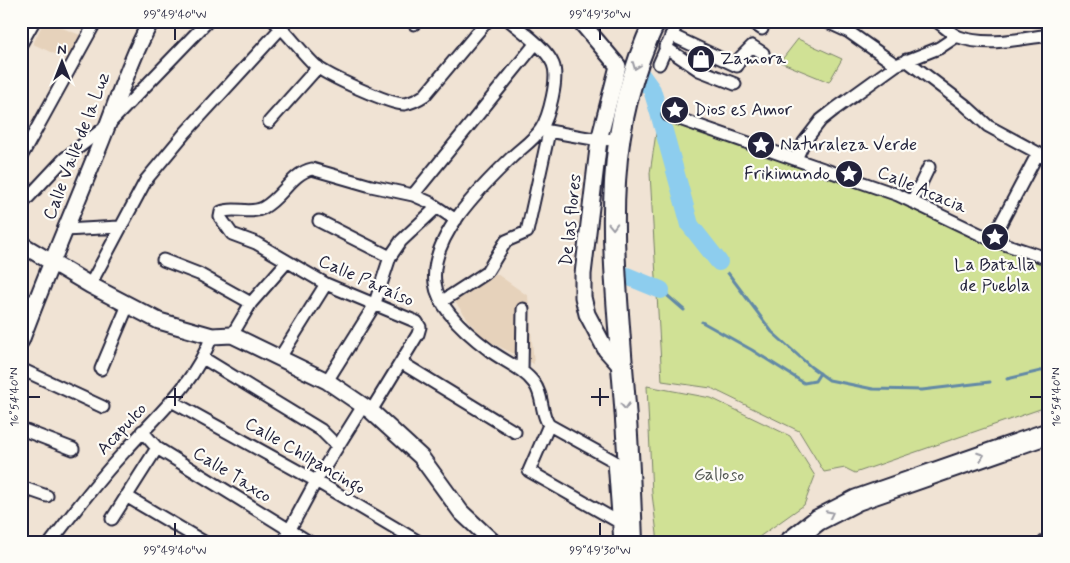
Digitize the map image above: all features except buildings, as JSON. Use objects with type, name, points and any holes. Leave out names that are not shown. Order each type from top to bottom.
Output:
[{"type":"highway","points":[[629,532],[609,139],[655,21]]},
{"type":"highway","points":[[790,542],[818,520],[858,500],[1049,433]]},
{"type":"street","points":[[21,44],[34,21]]},
{"type":"street","points":[[21,156],[96,21]]},
{"type":"street","name":"Calle Valle de la Luz","points":[[21,341],[29,302],[53,264],[108,125],[129,64],[151,21]]},
{"type":"street","points":[[21,205],[65,158],[108,125],[208,21]]},
{"type":"street","points":[[90,285],[119,227],[146,180],[278,24],[318,67],[353,86],[392,102],[404,104],[415,101],[425,95],[487,21]]},
{"type":"street","points":[[441,302],[487,272],[506,241],[527,232],[556,76],[553,63],[536,43],[510,21]]},
{"type":"street","name":"De las flores","points":[[580,21],[618,66],[609,139],[583,274],[583,297],[587,314],[606,350],[622,369]]},
{"type":"street","points":[[659,64],[678,21]]},
{"type":"street","points":[[750,21],[762,29]]},
{"type":"street","points":[[825,21],[849,32],[901,63],[965,106],[988,126],[1045,156],[992,240]]},
{"type":"street","points":[[936,21],[957,36],[989,41],[1049,35]]},
{"type":"street","points":[[671,35],[737,66],[740,58],[752,46],[763,53]]},
{"type":"street","points":[[796,159],[804,142],[821,120],[901,63],[939,48],[957,36]]},
{"type":"street","points":[[456,220],[413,195],[536,43]]},
{"type":"street","points":[[665,47],[699,70],[735,84]]},
{"type":"street","points":[[269,122],[318,67]]},
{"type":"street","name":"Calle Acacia","points":[[668,114],[912,202],[992,240],[1049,259]]},
{"type":"street","points":[[609,139],[545,131],[495,174],[456,220],[440,246],[434,266],[434,285],[441,302],[451,315],[488,349],[522,372],[534,384],[541,398],[544,418],[549,425],[614,460],[629,532]]},
{"type":"street","points":[[912,202],[929,167]]},
{"type":"street","name":"Calle Paraíso","points":[[283,542],[316,480],[337,446],[402,363],[420,327],[417,322],[374,306],[326,284],[286,263],[256,243],[232,234],[220,217],[221,212],[253,212],[265,208],[282,194],[303,171],[312,169],[371,186],[413,195]]},
{"type":"street","points":[[327,382],[374,306],[390,258],[401,241],[436,208]]},
{"type":"street","points":[[319,221],[390,258]]},
{"type":"street","points":[[65,230],[119,227]]},
{"type":"street","points":[[24,248],[160,321],[212,336],[232,335],[327,382],[367,408],[421,457],[461,512],[494,542]]},
{"type":"street","points":[[164,260],[199,274],[251,303]]},
{"type":"street","points":[[232,335],[251,303],[286,263]]},
{"type":"street","points":[[279,359],[326,284]]},
{"type":"street","points":[[101,369],[128,305]]},
{"type":"street","points":[[522,372],[523,309]]},
{"type":"street","name":"Acapulco","points":[[51,542],[99,479],[142,431],[173,402],[203,358],[212,336]]},
{"type":"street","points":[[203,358],[321,430],[337,446]]},
{"type":"street","points":[[402,363],[515,432]]},
{"type":"street","points":[[21,370],[104,407]]},
{"type":"street","name":"Calle Chilpancingo","points":[[173,402],[316,480],[418,542]]},
{"type":"street","points":[[549,425],[528,471],[629,532]]},
{"type":"street","points":[[21,429],[73,449]]},
{"type":"street","name":"Calle Taxco","points":[[142,431],[157,448],[309,542]]},
{"type":"street","points":[[112,518],[157,448]]},
{"type":"street","points":[[21,507],[24,488],[47,496]]},
{"type":"street","points":[[126,496],[204,542]]},
{"type":"street","points":[[620,542],[629,532]]},
{"type":"street","points":[[1044,542],[1049,539]]},
{"type":"shaded area","points":[[44,21],[83,36],[70,61],[33,44]]},
{"type":"shaded area","points":[[497,274],[528,296],[534,364],[482,338],[455,302],[454,297]]},
{"type":"green space","points":[[798,39],[842,59],[829,82],[780,62]]},
{"type":"green space","points":[[659,113],[821,176],[898,199],[964,232],[1049,265],[1049,406],[855,473],[845,468],[824,472],[799,431],[711,388],[662,381],[650,173]]},
{"type":"green space","name":"Galloso","points":[[647,386],[711,398],[790,436],[815,476],[804,505],[752,542],[658,542],[652,494]]},
{"type":"waterway","points":[[639,72],[652,90],[690,225],[719,262]]},
{"type":"waterway","points":[[617,258],[617,272],[661,290]]},
{"type":"waterway","points":[[728,273],[772,332],[811,367],[829,380],[873,389],[922,390],[990,382]]},
{"type":"waterway","points":[[661,290],[684,310]]},
{"type":"waterway","points":[[702,322],[752,350],[804,383],[815,381],[820,373]]},
{"type":"waterway","points":[[1007,379],[1049,369]]},
{"type":"place","name":"Zamora","points":[[701,59]]},
{"type":"place","name":"Dios es Amor","points":[[675,110]]},
{"type":"place","name":"Naturaleza Verde","points":[[761,145]]},
{"type":"place","name":"Frikimundo","points":[[849,174]]},
{"type":"place","name":"La Batalla de Puebla","points":[[995,237]]}]
